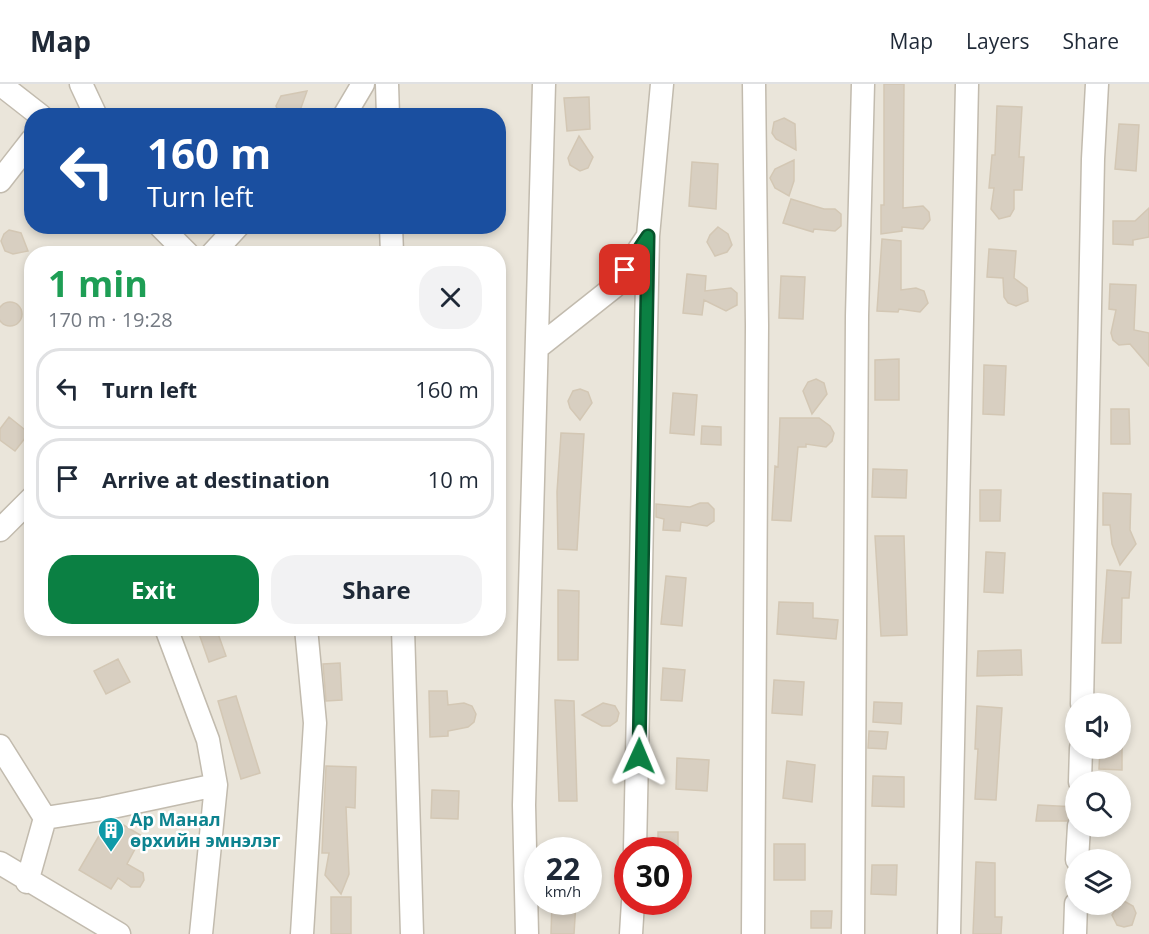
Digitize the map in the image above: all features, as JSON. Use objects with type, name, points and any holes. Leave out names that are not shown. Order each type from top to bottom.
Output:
[{"type":"street","points":[[0,84],[31,108]]},
{"type":"street","points":[[81,84],[92,108]]},
{"type":"street","points":[[349,108],[363,84]]},
{"type":"street","points":[[387,84],[388,108]]},
{"type":"street","points":[[526,934],[524,805],[544,84]]},
{"type":"street","points":[[636,837],[648,236],[662,84]]},
{"type":"street","points":[[753,934],[757,337],[754,84]]},
{"type":"street","points":[[853,934],[857,316],[863,84]]},
{"type":"street","points":[[949,934],[966,84]]},
{"type":"street","points":[[1082,693],[1092,171],[1097,84]]},
{"type":"street","points":[[0,181],[24,150]]},
{"type":"street","points":[[168,234],[180,246]]},
{"type":"street","points":[[219,246],[231,234]]},
{"type":"street","points":[[537,348],[614,287],[648,236]]},
{"type":"street","points":[[0,531],[24,506]]},
{"type":"street","points":[[169,636],[208,740],[216,785],[201,934]]},
{"type":"street","points":[[302,934],[315,723],[307,636]]},
{"type":"street","points":[[404,636],[412,934]]},
{"type":"street","points":[[0,746],[45,818],[27,882]]},
{"type":"street","points":[[45,818],[103,809],[216,785]]},
{"type":"street","points":[[0,863],[27,882],[119,934]]},
{"type":"street","points":[[631,934],[632,915]]},
{"type":"street","points":[[1075,934],[1076,915]]},
{"type":"shaded area","points":[[0,84],[1149,84],[1149,934],[0,934]]},
{"type":"building","points":[[884,84],[904,84],[903,208],[923,206],[929,212],[930,220],[923,229],[902,227],[902,231],[881,234],[881,205],[884,205]]},
{"type":"building","points":[[307,91],[301,108],[277,108],[281,96]]},
{"type":"building","points":[[589,97],[590,129],[567,131],[564,98]]},
{"type":"building","points":[[997,106],[1022,107],[1019,157],[1024,157],[1022,190],[1014,190],[1014,209],[1010,216],[999,219],[991,209],[994,188],[989,188],[992,155],[995,155]]},
{"type":"building","points":[[784,118],[795,124],[796,150],[776,139],[772,133],[774,122]]},
{"type":"building","points":[[1119,124],[1139,125],[1136,171],[1115,169]]},
{"type":"building","points":[[579,136],[593,157],[588,168],[580,171],[570,165],[568,158]]},
{"type":"building","points":[[794,160],[794,181],[789,196],[775,188],[770,178],[775,169]]},
{"type":"building","points":[[692,162],[718,164],[716,209],[689,206]]},
{"type":"building","points":[[791,199],[824,209],[835,209],[841,214],[841,226],[835,231],[814,229],[813,232],[783,223]]},
{"type":"building","points":[[1149,208],[1149,237],[1133,240],[1133,245],[1113,244],[1113,221],[1135,221]]},
{"type":"building","points":[[718,227],[728,234],[732,245],[727,252],[715,256],[707,242]]},
{"type":"building","points":[[9,230],[21,233],[26,246],[24,246],[24,252],[13,254],[5,251],[1,241]]},
{"type":"building","points":[[882,239],[901,241],[901,290],[916,288],[924,291],[928,303],[920,312],[899,309],[898,312],[877,311]]},
{"type":"building","points":[[989,249],[1016,251],[1014,278],[1027,288],[1028,301],[1016,306],[1008,303],[1004,297],[1003,278],[987,277]]},
{"type":"building","points":[[687,274],[706,276],[705,291],[731,288],[737,293],[737,305],[726,311],[704,300],[702,315],[683,313]]},
{"type":"building","points":[[781,276],[805,277],[803,319],[779,318]]},
{"type":"building","points":[[1110,284],[1136,285],[1134,330],[1149,333],[1149,366],[1130,344],[1119,345],[1113,340],[1111,333],[1116,310],[1109,309]]},
{"type":"building","points":[[5,303],[15,303],[21,309],[21,319],[15,325],[5,325],[-1,319],[-1,309]]},
{"type":"building","points":[[899,359],[899,400],[875,400],[875,360]]},
{"type":"building","points":[[984,365],[1006,366],[1004,415],[983,414]]},
{"type":"building","points":[[816,379],[824,383],[827,394],[812,414],[803,391],[808,382]]},
{"type":"building","points":[[580,389],[588,392],[592,403],[580,420],[570,408],[568,401],[573,391]]},
{"type":"building","points":[[673,393],[697,395],[694,435],[670,433]]},
{"type":"building","points":[[1111,409],[1129,409],[1130,444],[1111,444]]},
{"type":"building","points":[[9,417],[24,429],[24,439],[15,451],[0,440],[0,429]]},
{"type":"building","points":[[780,418],[819,418],[830,426],[834,433],[832,441],[826,447],[806,444],[806,447],[798,447],[791,521],[772,520],[775,466],[778,467]]},
{"type":"building","points":[[702,426],[721,427],[721,445],[701,444]]},
{"type":"building","points":[[561,433],[584,434],[577,550],[558,549],[557,492]]},
{"type":"building","points":[[873,469],[907,470],[906,498],[872,497]]},
{"type":"building","points":[[980,490],[1001,490],[1000,521],[980,521]]},
{"type":"building","points":[[1103,493],[1131,494],[1130,530],[1136,544],[1120,565],[1112,544],[1110,525],[1103,525]]},
{"type":"building","points":[[708,503],[714,509],[714,521],[707,526],[681,522],[680,531],[663,530],[664,519],[656,517],[656,504],[690,507]]},
{"type":"building","points":[[875,536],[904,536],[907,635],[881,636]]},
{"type":"building","points":[[986,552],[1005,553],[1003,593],[984,592]]},
{"type":"building","points":[[1107,570],[1131,572],[1129,598],[1122,598],[1121,643],[1102,643]]},
{"type":"building","points":[[666,576],[686,578],[682,626],[661,624]]},
{"type":"building","points":[[558,590],[579,591],[578,660],[558,660]]},
{"type":"building","points":[[779,602],[813,603],[813,618],[838,620],[836,639],[777,634]]},
{"type":"building","points":[[200,636],[219,636],[226,656],[209,662]]},
{"type":"building","points":[[1021,650],[1022,675],[977,676],[978,651]]},
{"type":"building","points":[[118,659],[130,682],[106,694],[94,671]]},
{"type":"building","points":[[340,663],[342,700],[326,701],[323,664]]},
{"type":"building","points":[[663,668],[685,670],[682,701],[661,700]]},
{"type":"building","points":[[774,680],[804,682],[802,715],[772,713]]},
{"type":"building","points":[[429,691],[447,691],[448,705],[464,703],[472,706],[476,714],[474,722],[468,727],[448,731],[448,736],[430,737]]},
{"type":"building","points":[[236,696],[260,773],[241,779],[218,701]]},
{"type":"building","points":[[555,700],[574,701],[577,801],[559,801]]},
{"type":"building","points":[[874,702],[902,703],[901,724],[873,722]]},
{"type":"building","points":[[603,703],[615,706],[619,713],[617,721],[610,726],[602,726],[582,715]]},
{"type":"building","points":[[977,706],[1002,708],[996,800],[975,799],[978,749],[975,749]]},
{"type":"building","points":[[869,731],[888,732],[886,749],[868,748]]},
{"type":"building","points":[[677,758],[709,760],[707,791],[676,789]]},
{"type":"building","points":[[1099,759],[1122,759],[1122,770],[1099,769]]},
{"type":"building","points":[[787,761],[815,765],[812,802],[783,798]]},
{"type":"building","points":[[326,766],[356,767],[355,808],[346,807],[349,874],[341,894],[325,875],[329,853],[322,853]]},
{"type":"building","points":[[873,776],[904,777],[904,807],[872,806]]},
{"type":"building","points":[[432,790],[459,791],[458,819],[431,818]]},
{"type":"building","points":[[1038,805],[1065,806],[1065,821],[1036,821]]},
{"type":"building","name":"Ар Манал өрхийн эмнэлэг","points":[[115,820],[142,836],[127,864],[143,873],[144,880],[140,887],[131,887],[118,878],[111,889],[79,870],[107,822]]},
{"type":"building","points":[[658,832],[678,832],[678,837],[658,837]]},
{"type":"building","points":[[774,844],[805,844],[805,880],[774,880]]},
{"type":"building","points":[[976,862],[995,863],[995,917],[1002,917],[1001,934],[973,934]]},
{"type":"building","points":[[872,865],[897,865],[896,895],[871,894]]},
{"type":"building","points":[[331,897],[351,897],[351,934],[331,934]]},
{"type":"building","points":[[1131,905],[1133,906],[1136,913],[1132,925],[1124,927],[1117,925],[1112,915],[1131,915]]},
{"type":"building","points":[[811,911],[832,911],[831,928],[811,928]]},
{"type":"building","points":[[552,915],[575,915],[574,934],[551,934]]},
{"type":"place","name":"Ар Манал өрхийн эмнэлэг","points":[[111,853]]},
{"type":"route","points":[[625,270],[648,236],[639,756]]}]
